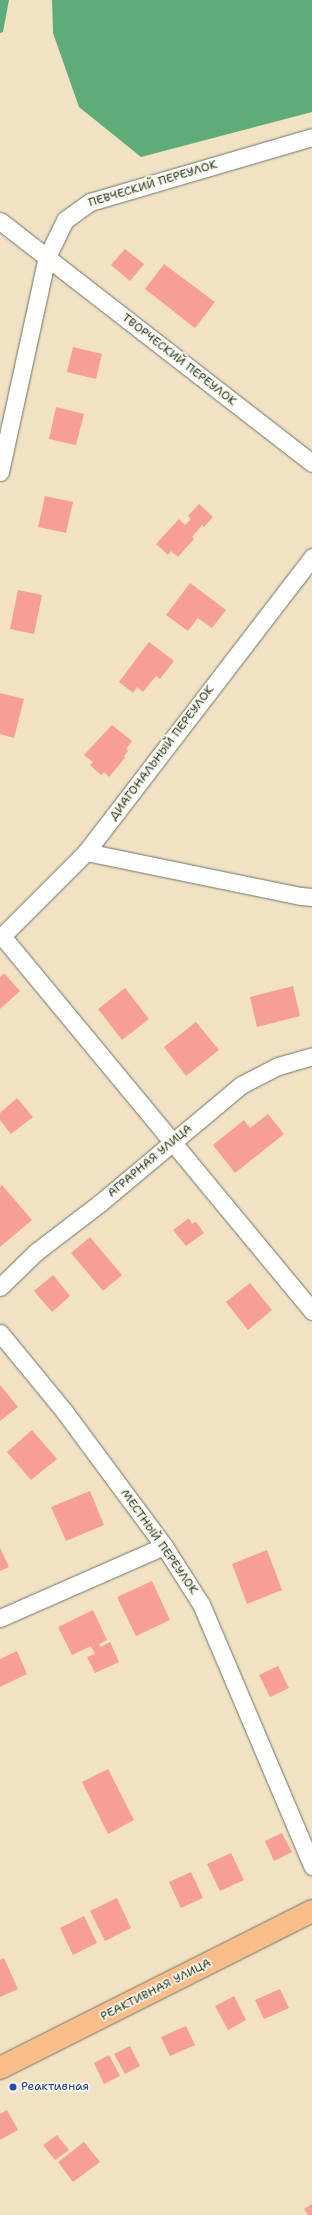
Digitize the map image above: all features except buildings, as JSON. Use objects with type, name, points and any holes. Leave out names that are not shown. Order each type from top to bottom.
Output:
[{"type":"main road","name":"РЕАКТИВНАЯ УЛИЦА","points":[[0,2068],[312,1911]]},
{"type":"street","name":"ПЕВЧЕСКИЙ ПЕРЕУЛОК","points":[[0,472],[47,257],[64,220],[90,202],[312,137]]},
{"type":"street","name":"ТВОРЧЕСКИЙ ПЕРЕУЛОК","points":[[0,221],[312,463]]},
{"type":"street","name":"ДИАГОНАЛЬНЫЙ ПЕРЕУЛОК","points":[[1,937],[86,852],[312,557]]},
{"type":"street","points":[[86,852],[312,897]]},
{"type":"street","points":[[1,937],[171,1144],[312,1311]]},
{"type":"street","name":"АГРАРНАЯ УЛИЦА","points":[[0,1287],[36,1252],[171,1144],[241,1085],[278,1066],[312,1056]]},
{"type":"street","name":"МЕСТНЫЙ ПЕРЕУЛОК","points":[[0,1333],[64,1411],[164,1546],[201,1604],[312,1866]]},
{"type":"street","points":[[0,1618],[164,1546]]},
{"type":"green space","points":[[0,0],[9,0],[3,32],[0,33]]},
{"type":"green space","points":[[52,0],[312,0],[312,112],[141,157],[79,107],[53,33]]},
{"type":"place","name":"Реактивная","points":[[13,2087]]}]
